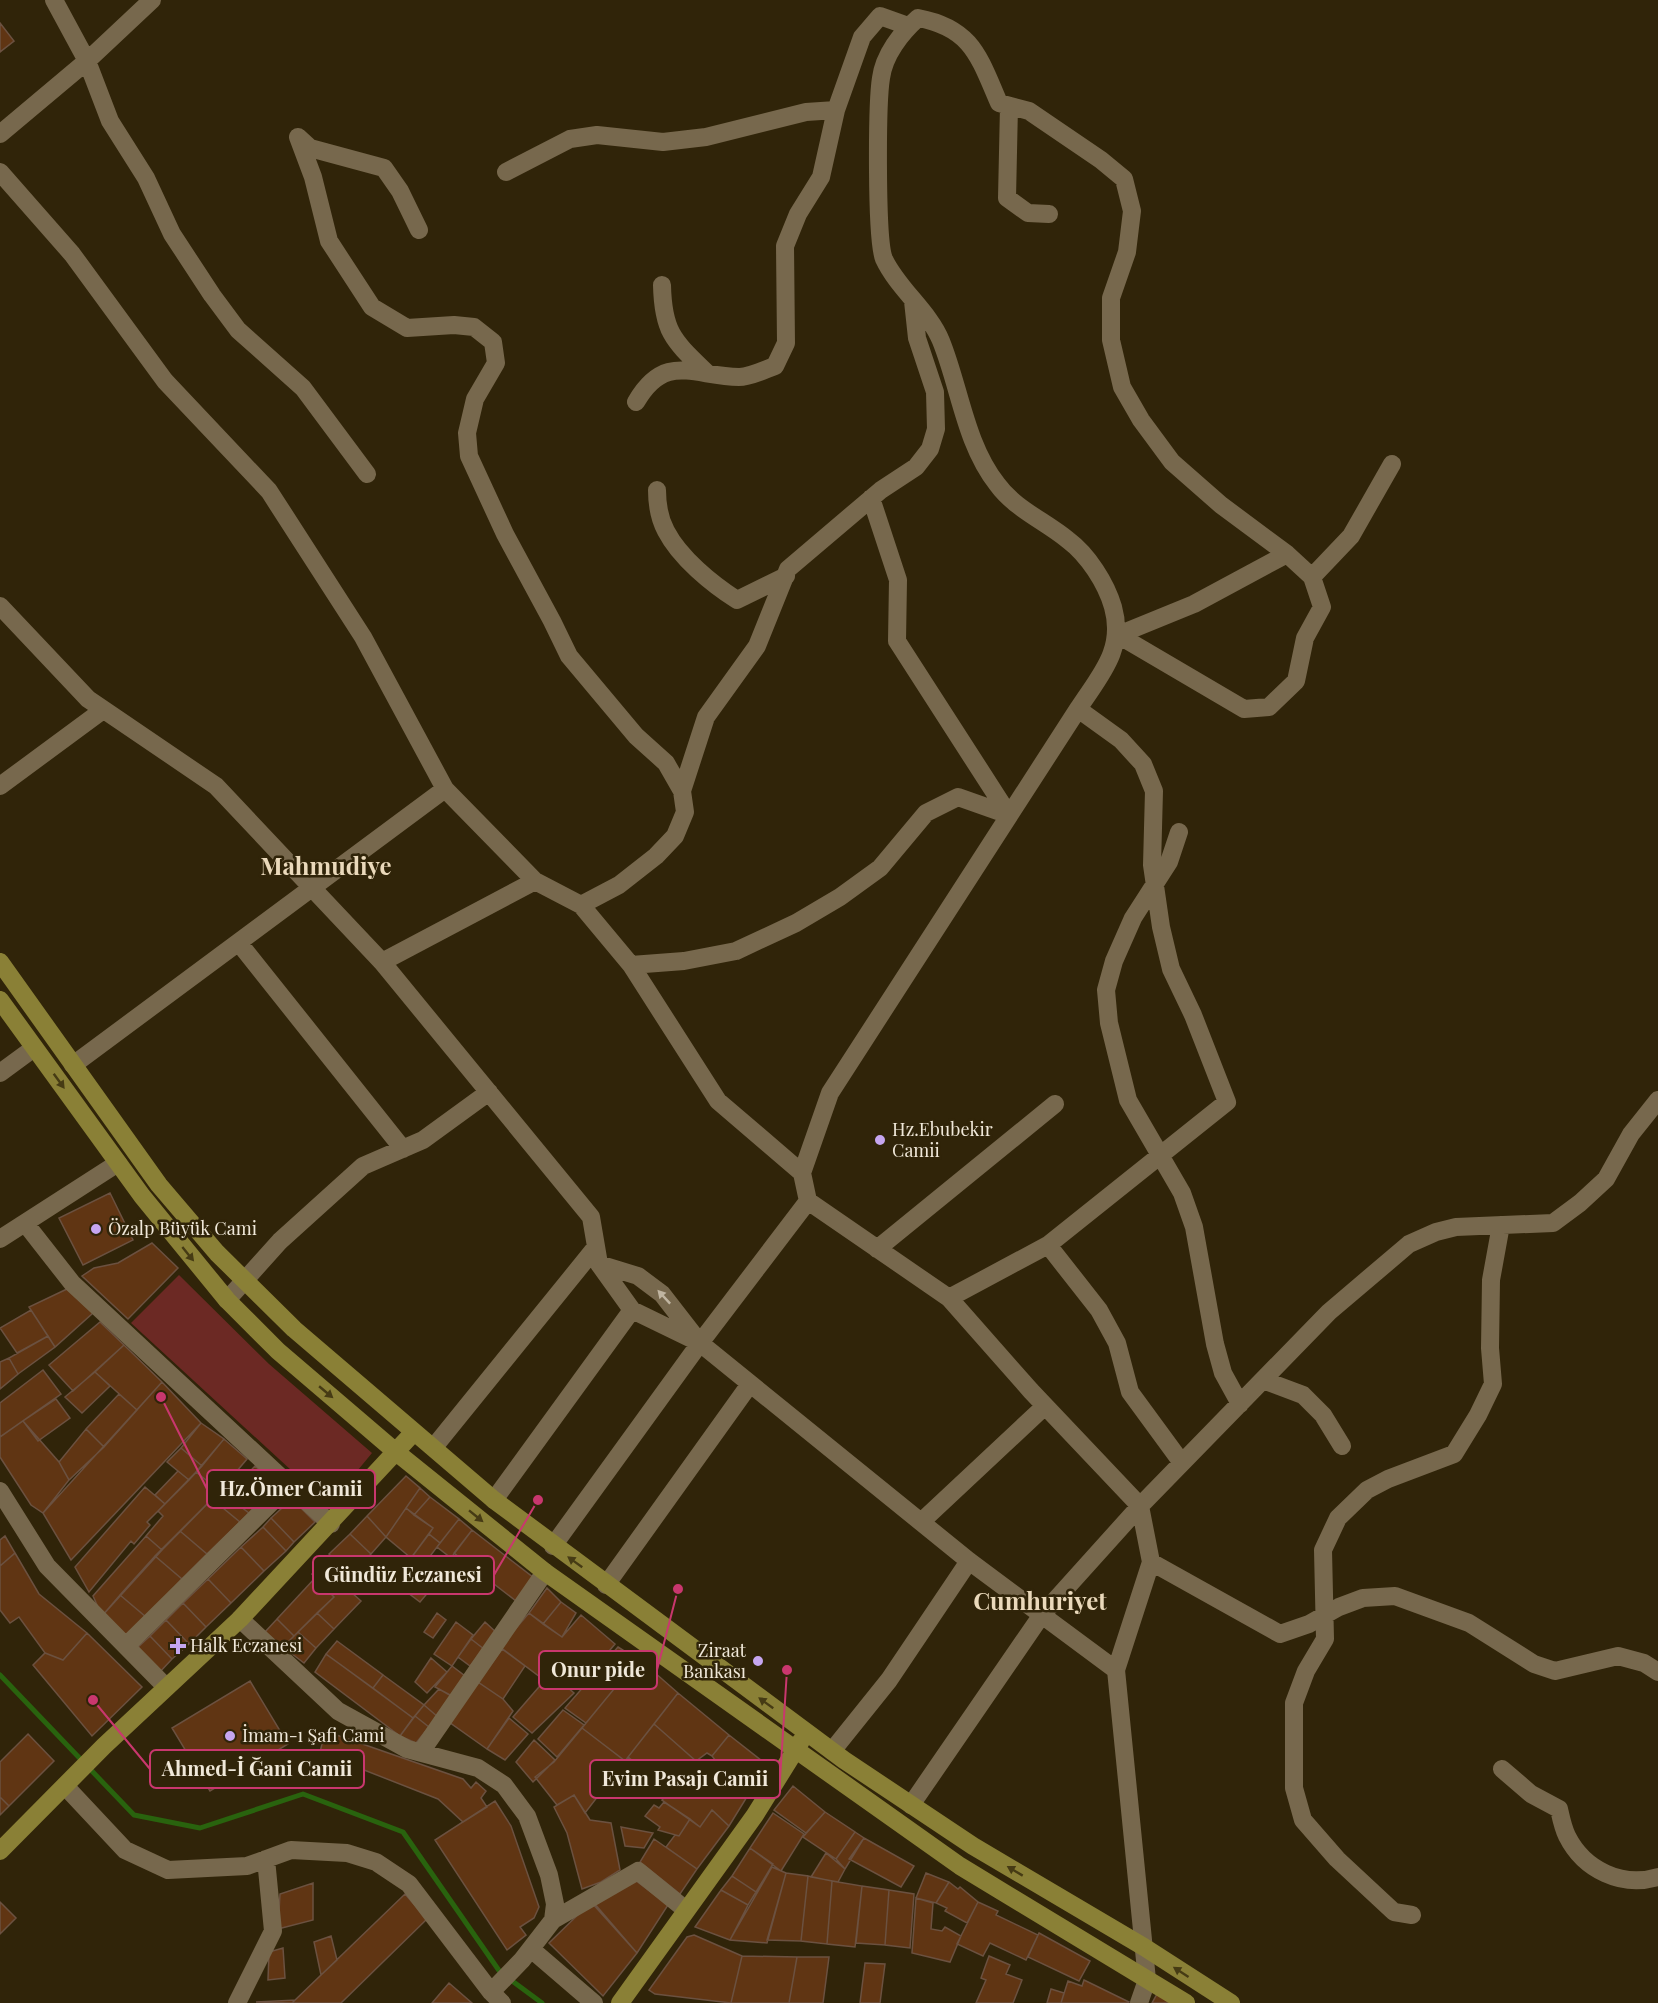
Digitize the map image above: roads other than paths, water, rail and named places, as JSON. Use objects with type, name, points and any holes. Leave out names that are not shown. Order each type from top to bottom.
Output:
[{"type":"main road","points":[[0,962],[159,1185],[245,1281],[294,1329],[494,1500],[807,1733],[911,1805],[973,1846],[1144,1947],[1231,2003]]},
{"type":"main road","points":[[0,1000],[118,1163],[226,1300],[278,1351],[396,1452],[545,1572],[960,1866],[1186,2003]]},
{"type":"main road","points":[[0,1851],[104,1746],[240,1618],[331,1524],[414,1432]]},
{"type":"main road","points":[[620,2003],[755,1815],[794,1750],[807,1733]]},
{"type":"street","points":[[54,0],[87,61],[110,121],[146,178],[172,234],[212,295],[238,330],[303,388],[367,474]]},
{"type":"street","points":[[0,134],[87,61],[152,0]]},
{"type":"street","points":[[636,402],[646,384],[669,370],[741,377],[775,366],[786,343],[785,246],[798,214],[820,177],[836,110],[862,37],[880,16],[908,26]]},
{"type":"street","points":[[1118,635],[1244,709],[1269,707],[1296,681],[1305,638],[1322,607],[1312,577],[1287,554],[1221,505],[1172,462],[1140,420],[1122,387],[1111,340],[1111,298],[1127,252],[1132,212],[1124,179],[1101,160],[1029,111],[999,103],[981,63],[962,34],[943,22],[918,18],[900,34],[881,76],[879,191],[883,258],[940,339],[966,422],[997,485],[1021,507],[1070,541],[1094,569],[1112,606],[1118,635],[1113,654],[1078,710],[830,1093],[802,1173],[808,1201],[949,1298],[1045,1406],[1140,1506],[1151,1562],[1116,1670],[1147,1980],[1139,2003]]},
{"type":"street","points":[[1010,106],[1007,198],[1028,213],[1049,214]]},
{"type":"street","points":[[506,172],[570,139],[597,135],[663,142],[706,137],[806,112],[836,110]]},
{"type":"street","points":[[419,230],[400,191],[384,168],[309,148],[298,137],[313,177],[329,241],[372,307],[407,328],[474,327],[493,342],[496,363],[475,399],[467,433],[469,456],[505,534],[569,656],[636,736],[666,763],[682,791],[685,812],[675,836],[656,856],[620,885],[581,905]]},
{"type":"street","points":[[0,172],[72,254],[165,381],[269,491],[363,637],[445,789],[535,881],[581,905],[631,964],[718,1101],[802,1173]]},
{"type":"street","points":[[662,285],[663,309],[672,338],[707,373]]},
{"type":"street","points":[[682,791],[706,717],[757,646],[788,569],[871,498],[916,467],[930,450],[936,429],[935,392],[917,339],[914,301]]},
{"type":"street","points":[[1312,577],[1351,536],[1392,464]]},
{"type":"street","points":[[657,490],[658,511],[666,532],[689,559],[723,591],[737,600],[786,576]]},
{"type":"street","points":[[871,498],[898,580],[897,641],[1010,814]]},
{"type":"street","points":[[1118,635],[1194,604],[1287,554]]},
{"type":"street","points":[[0,606],[88,699],[216,786],[313,887],[382,962],[591,1217],[597,1256],[632,1310],[700,1343]]},
{"type":"street","points":[[0,786],[103,710]]},
{"type":"street","points":[[949,1298],[1048,1245],[1227,1102],[1193,1015],[1171,969],[1161,927],[1152,865],[1154,791],[1143,764],[1121,740],[1078,710]]},
{"type":"street","points":[[73,1065],[445,789]]},
{"type":"street","points":[[631,964],[684,961],[736,951],[796,923],[840,897],[880,868],[926,813],[958,797],[1010,814]]},
{"type":"street","points":[[1179,831],[1169,862],[1155,880],[1133,918],[1114,961],[1106,990],[1109,1023],[1128,1100],[1182,1193],[1194,1227],[1215,1344],[1223,1373],[1240,1404]]},
{"type":"street","points":[[382,962],[535,881]]},
{"type":"street","points":[[239,943],[403,1149]]},
{"type":"street","points":[[0,1073],[34,1048]]},
{"type":"street","points":[[226,1300],[280,1240],[363,1166],[423,1140],[489,1092]]},
{"type":"street","points":[[911,1805],[1041,1616],[1140,1506],[1329,1312],[1408,1244],[1456,1227],[1552,1222],[1580,1203],[1606,1179],[1630,1134],[1658,1100]]},
{"type":"street","points":[[877,1248],[1055,1104]]},
{"type":"street","points":[[0,1239],[118,1163]]},
{"type":"street","points":[[553,1546],[700,1343],[808,1201]]},
{"type":"street","points":[[25,1223],[72,1283],[331,1524]]},
{"type":"street","points":[[1412,1915],[1394,1912],[1337,1859],[1303,1820],[1294,1788],[1294,1703],[1306,1671],[1325,1639],[1323,1550],[1338,1518],[1367,1490],[1388,1479],[1454,1454],[1478,1415],[1493,1384],[1490,1348],[1491,1280],[1502,1225]]},
{"type":"street","points":[[1048,1245],[1099,1311],[1117,1343],[1130,1392],[1182,1463]]},
{"type":"street","points":[[597,1256],[638,1276],[662,1294],[700,1343],[969,1561],[1116,1670]]},
{"type":"street","points":[[434,1447],[597,1256]]},
{"type":"street","points":[[494,1500],[632,1310]]},
{"type":"street","points":[[1263,1380],[1303,1395],[1323,1415],[1342,1446]]},
{"type":"street","points":[[606,1585],[750,1384]]},
{"type":"street","points":[[921,1522],[1045,1406]]},
{"type":"street","points":[[126,1646],[289,1485]]},
{"type":"street","points":[[0,1491],[47,1566],[166,1687]]},
{"type":"street","points":[[832,1751],[889,1680],[969,1561]]},
{"type":"street","points":[[1151,1562],[1280,1634],[1310,1624],[1363,1598],[1395,1596],[1469,1623],[1534,1664],[1555,1671],[1618,1656],[1644,1663],[1658,1672]]},
{"type":"street","points":[[421,1752],[545,1572]]},
{"type":"street","points":[[240,1618],[338,1711],[407,1749],[478,1768],[504,1785],[527,1816],[549,1875],[555,1904],[553,1920]]},
{"type":"street","points":[[1502,1768],[1531,1794],[1559,1809],[1567,1836],[1588,1864],[1621,1881],[1658,1877]]},
{"type":"street","points":[[68,1783],[125,1850],[168,1869],[247,1866],[291,1850],[347,1853],[376,1862],[409,1884],[497,1998],[553,1920],[638,1871],[686,1910]]},
{"type":"street","points":[[237,2003],[273,1931],[266,1859]]},
{"type":"street","points":[[531,1949],[594,2003]]},
{"type":"waterway","points":[[0,1675],[134,1815],[200,1828],[303,1794],[403,1832],[500,1972],[542,2003]]},
{"type":"place","name":"Hz.Ebubekir Camii","points":[[880,1140]]},
{"type":"place","name":"Özalp Büyük Cami","points":[[96,1229]]},
{"type":"place","name":"Hz.Ömer Camii","points":[[161,1397]]},
{"type":"place","name":"Gündüz Eczanesi","points":[[538,1500]]},
{"type":"place","name":"Onur pide","points":[[678,1589]]},
{"type":"place","name":"Halk Eczanesi","points":[[178,1646]]},
{"type":"place","name":"Ziraat Bankası","points":[[758,1661]]},
{"type":"place","name":"Evim Pasajı Camii","points":[[787,1670]]},
{"type":"place","name":"Ahmed-İ Ğani Camii","points":[[93,1700]]},
{"type":"place","name":"İmam-ı Şafi Cami","points":[[230,1736]]},
{"type":"district","name":"Mahmudiye","points":[[326,867]]},
{"type":"district","name":"Cumhuriyet","points":[[1040,1602]]}]
